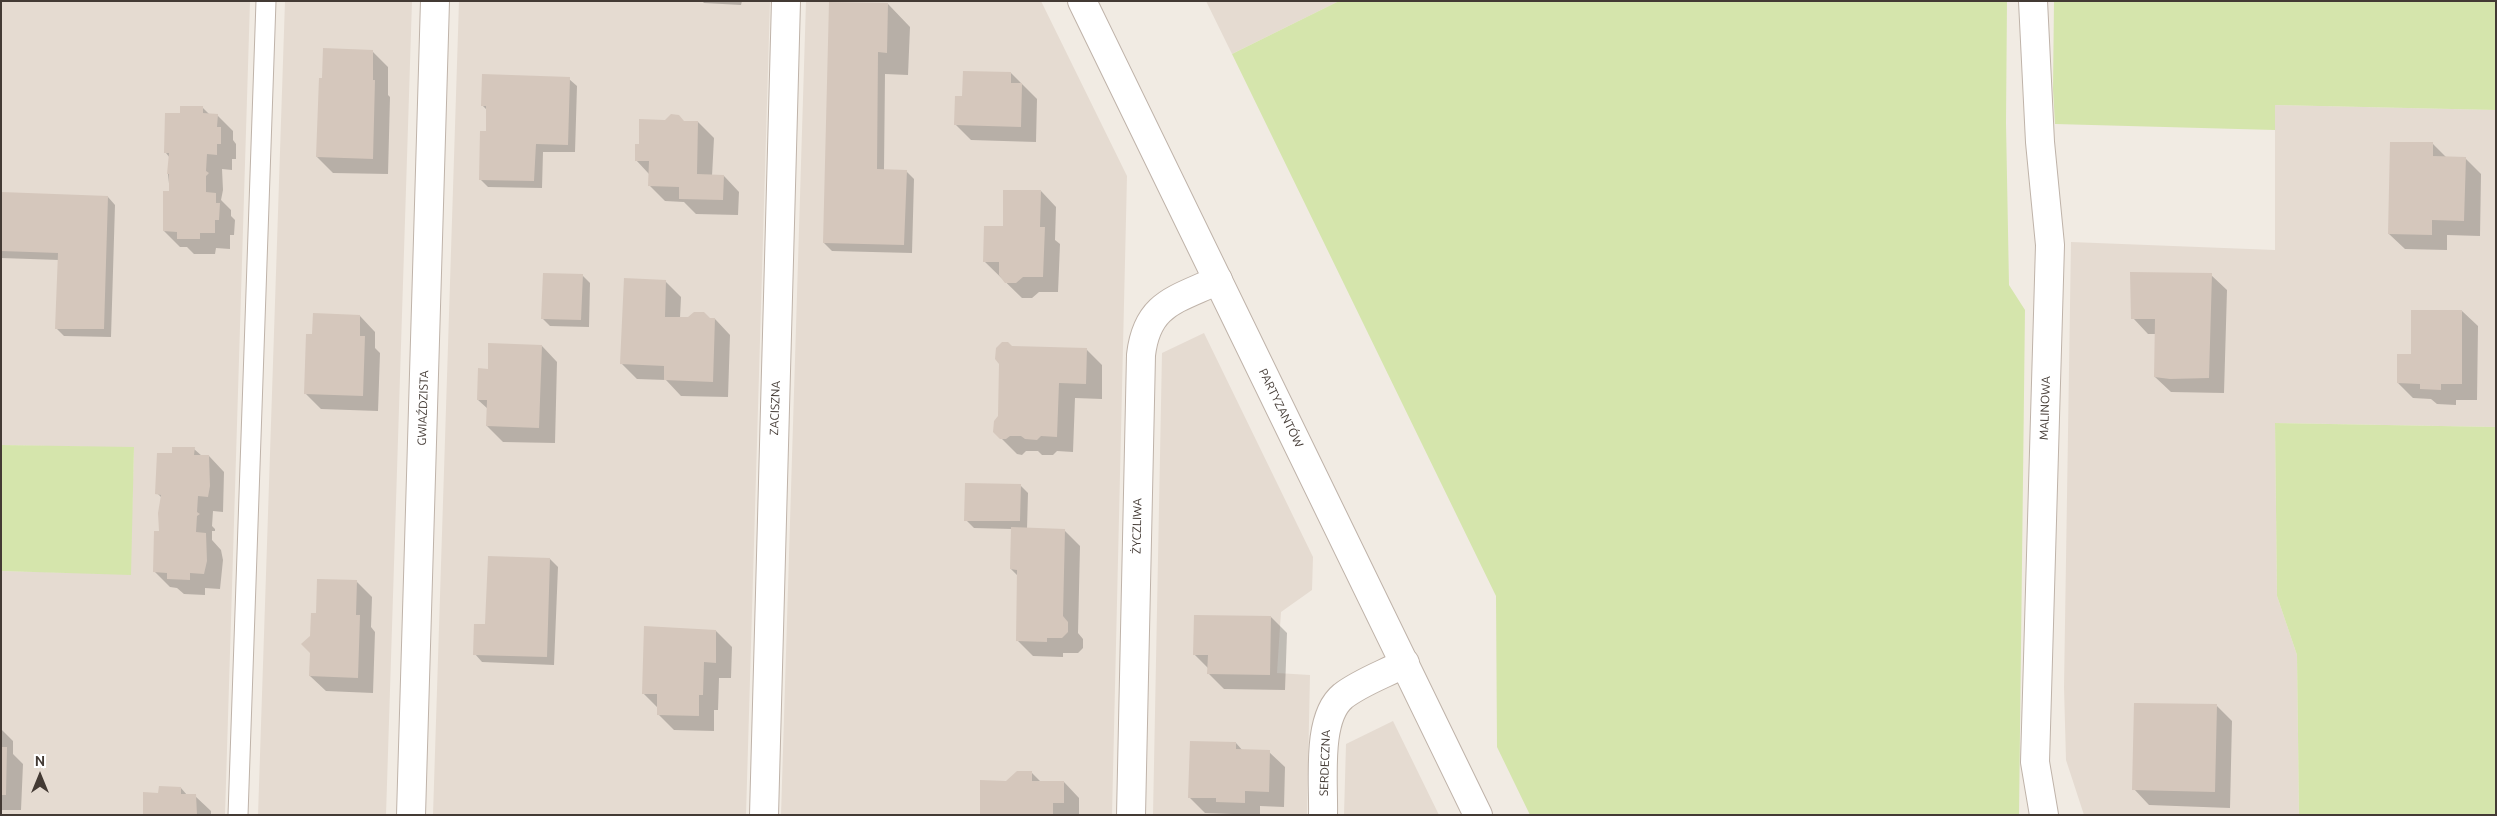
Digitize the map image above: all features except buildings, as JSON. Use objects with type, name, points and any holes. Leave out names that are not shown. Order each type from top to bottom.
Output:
[{"type":"street","name":"GWIAŹDZISTA","points":[[411,815],[436,1]]},
{"type":"street","name":"ZACISZNA","points":[[764,815],[786,1]]},
{"type":"street","name":"PARTYZANTÓW","points":[[1082,1],[1478,815]]},
{"type":"street","name":"MALINOWA","points":[[2033,1],[2040,142],[2050,245],[2035,762],[2044,815]]},
{"type":"street","name":"ŻYCZLIWA","points":[[1131,815],[1140,356],[1143,335],[1151,319],[1162,307],[1218,280]]},
{"type":"street","name":"SERDECZNA","points":[[1323,815],[1326,726],[1336,703],[1359,687],[1405,663]]},
{"type":"lane","points":[[238,815],[266,1]]},
{"type":"shaded area","points":[[1,1],[250,1],[225,815],[1,815],[1,571],[130,574],[134,448],[1,445]]},
{"type":"shaded area","points":[[285,1],[412,1],[386,815],[258,815]]},
{"type":"shaded area","points":[[459,1],[770,1],[746,815],[433,815]]},
{"type":"shaded area","points":[[806,1],[1041,1],[1127,176],[1112,815],[781,815]]},
{"type":"shaded area","points":[[1206,1],[1339,1],[1232,54]]},
{"type":"shaded area","points":[[2275,105],[2496,110],[2496,427],[2275,423],[2277,596],[2297,655],[2299,815],[2084,815],[2066,760],[2064,687],[2071,242],[2275,250]]},
{"type":"shaded area","points":[[1204,333],[1313,557],[1312,590],[1281,612],[1277,673],[1310,675],[1307,815],[1153,815],[1162,353]]},
{"type":"shaded area","points":[[1393,721],[1439,815],[1344,815],[1346,744]]},
{"type":"green space","points":[[1339,1],[2007,1],[2006,123],[2009,285],[2025,310],[2019,815],[1530,815],[1497,747],[1496,596],[1232,54]]},
{"type":"green space","points":[[2054,1],[2496,1],[2496,110],[2275,105],[2275,130],[2055,124],[2053,89]]},
{"type":"green space","points":[[2275,423],[2496,427],[2496,815],[2299,815],[2297,655],[2277,596]]},
{"type":"green space","points":[[1,445],[134,447],[131,575],[1,571]]}]
